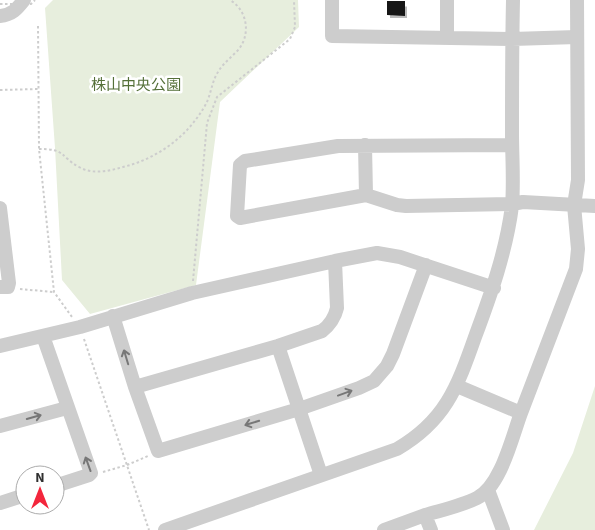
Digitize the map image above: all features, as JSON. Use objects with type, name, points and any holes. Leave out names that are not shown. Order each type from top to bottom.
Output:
[{"type":"street","points":[[0,16],[8,15],[16,10],[24,0]]},
{"type":"street","points":[[332,0],[332,36],[512,39],[577,37]]},
{"type":"street","points":[[446,0],[447,38]]},
{"type":"street","points":[[165,530],[397,449],[430,425],[441,412],[457,386],[494,288],[512,204],[513,0]]},
{"type":"street","points":[[384,530],[478,498],[488,490],[498,475],[576,269],[578,257],[574,205],[578,180],[577,0]]},
{"type":"street","points":[[365,145],[366,195]]},
{"type":"street","points":[[512,145],[338,146],[245,162],[240,165],[237,216],[240,218],[366,195],[406,206],[512,204],[523,202],[595,206]]},
{"type":"street","points":[[0,208],[10,283],[4,287]]},
{"type":"street","points":[[0,346],[80,327],[192,293],[334,261],[384,253],[494,288]]},
{"type":"street","points":[[135,387],[278,346],[322,331],[336,314],[337,295],[334,261]]},
{"type":"street","points":[[113,316],[135,387],[158,451],[299,409],[374,381],[387,366],[393,354],[426,265]]},
{"type":"street","points":[[43,336],[91,473],[65,483]]},
{"type":"street","points":[[278,346],[321,475]]},
{"type":"street","points":[[457,386],[521,413]]},
{"type":"street","points":[[0,426],[67,408]]},
{"type":"street","points":[[488,490],[503,530]]},
{"type":"street","points":[[0,503],[15,499]]},
{"type":"street","points":[[425,515],[431,530]]},
{"type":"path","points":[[0,4],[31,4],[35,0]]},
{"type":"path","points":[[39,149],[53,149],[62,152],[80,168],[92,172],[106,172],[142,162],[172,144],[184,134],[196,119],[206,103],[217,73],[222,65],[239,48],[245,38],[246,26],[243,12],[230,0]]},
{"type":"path","points":[[192,293],[207,123],[217,97],[290,39],[295,27],[294,0]]},
{"type":"path","points":[[38,26],[39,149],[54,292],[80,327],[149,530]]},
{"type":"path","points":[[0,90],[39,89]]},
{"type":"path","points":[[4,287],[54,292]]},
{"type":"path","points":[[91,473],[98,473],[127,465],[158,451]]},
{"type":"green space","name":"株山中央公園","points":[[53,0],[298,0],[299,27],[220,102],[196,285],[90,314],[62,280],[45,8]]},
{"type":"green space","points":[[595,386],[595,530],[534,530],[573,453]]},
{"type":"building","points":[[387,1],[405,1],[405,16],[387,15]]}]
